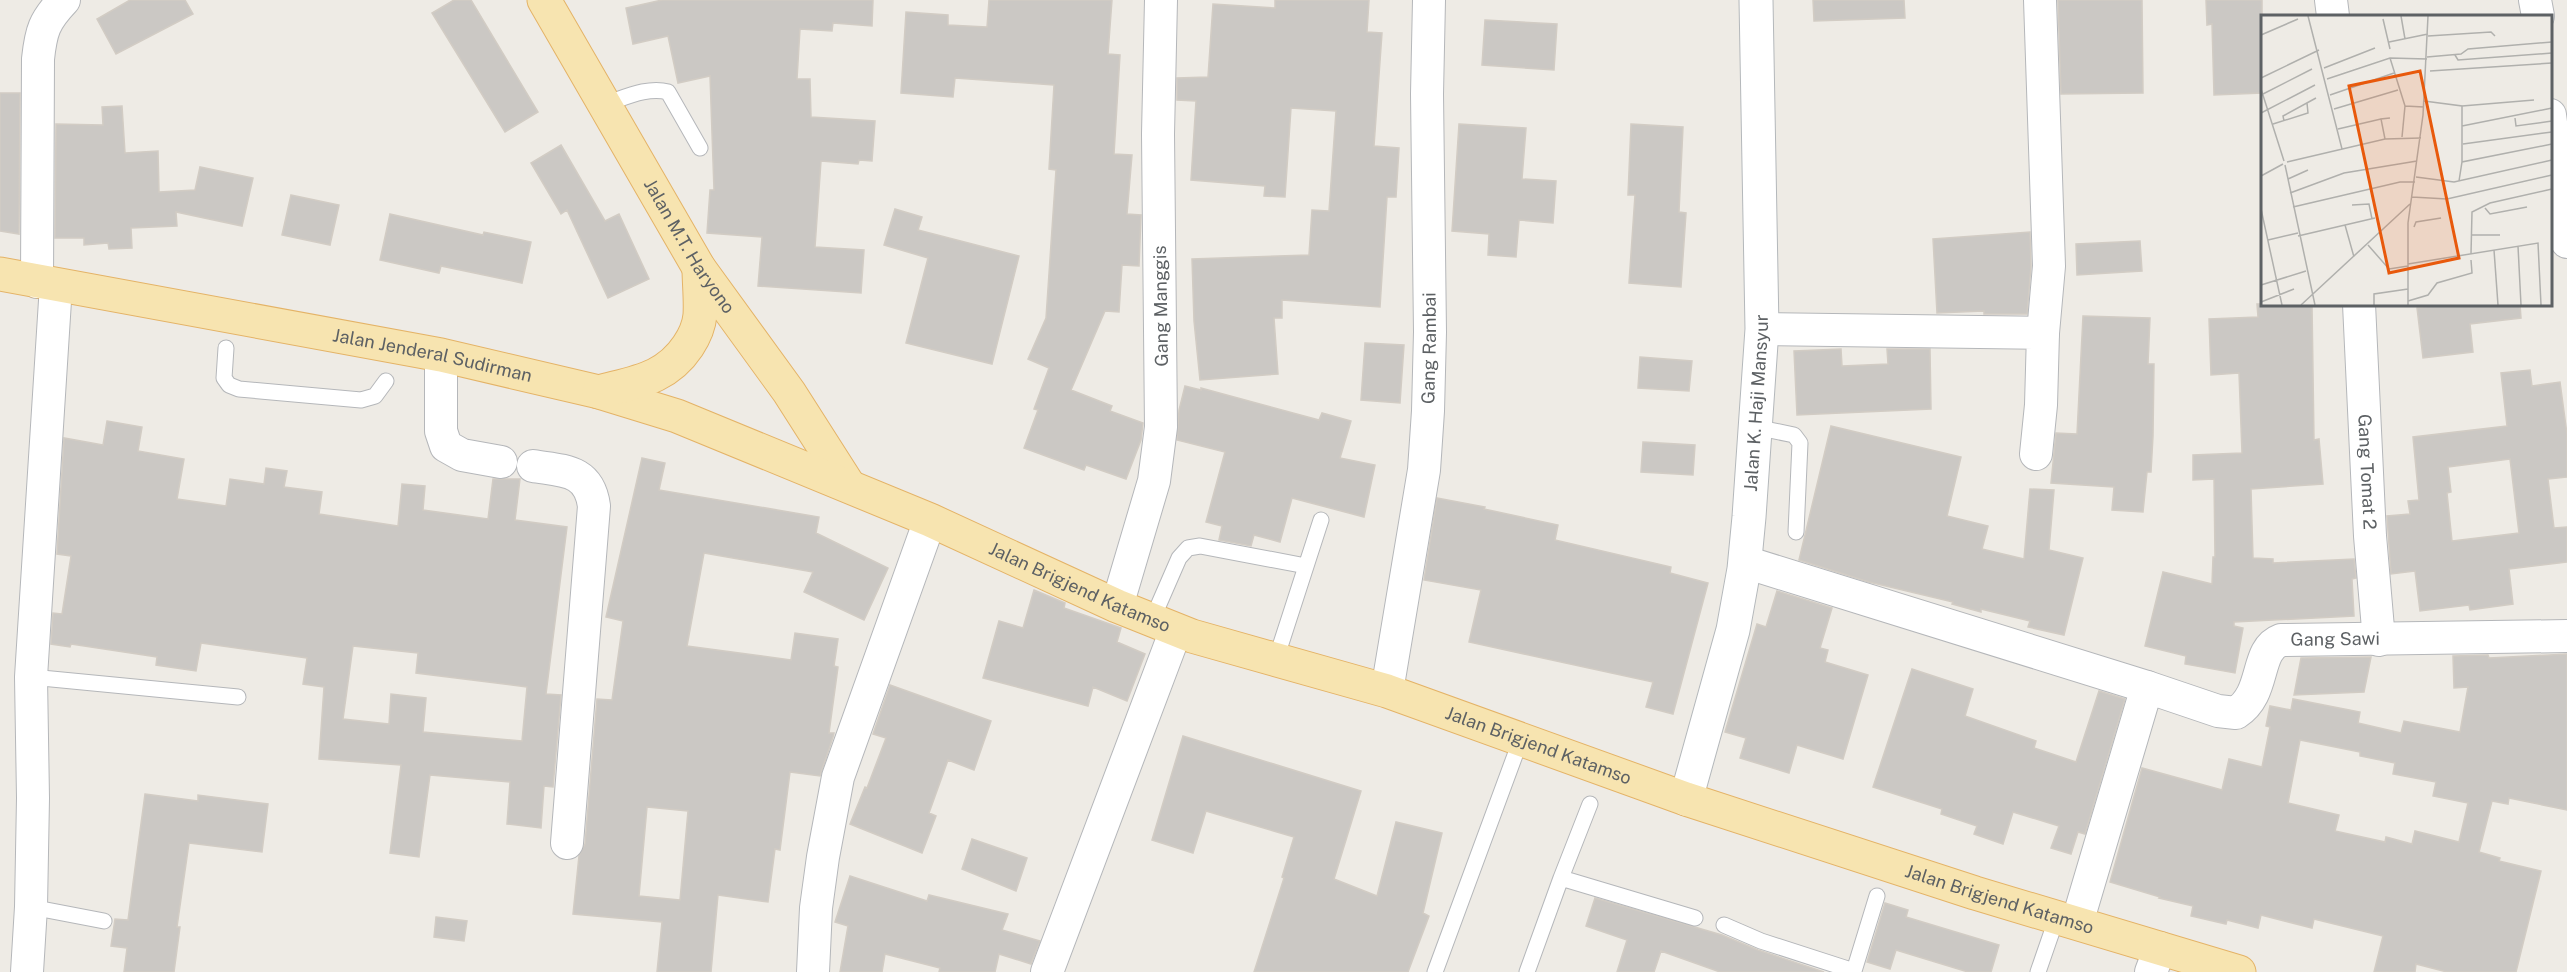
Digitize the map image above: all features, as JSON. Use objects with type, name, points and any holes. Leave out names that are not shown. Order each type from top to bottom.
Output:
[{"type":"main road","name":"Jalan M.T. Haryono","points":[[544,0],[699,268],[789,392],[849,486]]},
{"type":"main road","points":[[599,392],[653,377],[668,369],[679,358],[690,342],[700,316],[699,268]]},
{"type":"main road","name":"Jalan Jenderal Sudirman","points":[[0,274],[46,283],[229,330],[393,353],[441,355],[599,392],[677,416],[849,486]]},
{"type":"main road","name":"Jalan Brigjend Katamso","points":[[849,486],[1164,625],[1387,691],[1521,739],[1598,776],[1686,799],[1882,870],[2067,920],[2156,960],[2239,972]]},
{"type":"street","points":[[27,972],[33,798],[31,677],[46,283],[38,59],[46,19],[64,0]]},
{"type":"street","name":"Gang Manggis","points":[[1117,606],[1154,481],[1161,427],[1158,134],[1161,0]]},
{"type":"street","name":"Gang Rambai","points":[[1387,691],[1424,470],[1428,411],[1430,332],[1429,0]]},
{"type":"street","name":"Jalan K. Haji Mansyur","points":[[1686,799],[1733,630],[1745,562],[1762,328],[1756,0]]},
{"type":"street","points":[[2036,454],[2049,266],[2040,0]]},
{"type":"street","points":[[2331,0],[2333,15]]},
{"type":"street","points":[[2535,0],[2538,15]]},
{"type":"street","points":[[2552,131],[2567,242]]},
{"type":"street","name":"Gang Tomat 2","points":[[2359,306],[2370,536],[2379,640]]},
{"type":"street","points":[[1762,328],[2043,333]]},
{"type":"street","points":[[441,355],[441,431],[446,446],[462,455],[501,462]]},
{"type":"street","points":[[533,466],[575,473],[592,491],[594,506],[567,843]]},
{"type":"street","points":[[813,972],[816,908],[838,777],[930,520]]},
{"type":"street","points":[[1745,562],[2147,687],[2067,920]]},
{"type":"street","points":[[1047,972],[1164,625]]},
{"type":"street","name":"Gang Sawi","points":[[2147,687],[2218,711],[2236,712],[2252,698],[2266,654],[2274,643],[2292,638],[2379,640],[2567,636]]},
{"type":"lane","points":[[605,104],[646,91],[659,89],[668,92],[700,148]]},
{"type":"lane","points":[[229,330],[224,378],[229,385],[239,389],[361,400],[375,396],[386,381]]},
{"type":"lane","points":[[1755,427],[1794,435],[1800,443],[1796,532]]},
{"type":"lane","points":[[1276,659],[1321,520]]},
{"type":"lane","points":[[1164,625],[1179,558],[1188,548],[1200,546],[1306,566]]},
{"type":"lane","points":[[31,677],[238,697]]},
{"type":"lane","points":[[1435,972],[1521,739]]},
{"type":"lane","points":[[1527,972],[1590,804]]},
{"type":"lane","points":[[1561,878],[1695,918]]},
{"type":"lane","points":[[1724,925],[1854,972],[1877,896]]},
{"type":"lane","points":[[31,907],[104,921]]},
{"type":"lane","points":[[2038,972],[2067,920]]},
{"type":"building","points":[[130,0],[185,0],[193,14],[116,54],[97,19]]},
{"type":"building","points":[[454,0],[471,0],[538,112],[505,132],[432,13]]},
{"type":"building","points":[[662,0],[873,0],[872,26],[833,23],[832,31],[800,29],[797,79],[810,79],[811,117],[875,121],[872,161],[859,160],[858,164],[821,161],[815,247],[864,250],[861,293],[758,286],[762,237],[707,233],[710,190],[714,190],[710,76],[678,83],[668,36],[633,44],[626,8]]},
{"type":"building","points":[[989,0],[1112,0],[1108,54],[1120,55],[1114,154],[1132,155],[1127,214],[1141,215],[1139,266],[1122,265],[1119,312],[1105,311],[1071,390],[1112,406],[1110,411],[1143,423],[1141,440],[1126,479],[1086,465],[1084,470],[1024,448],[1038,410],[1034,409],[1049,368],[1028,359],[1046,318],[1056,170],[1049,169],[1054,85],[955,78],[953,97],[901,93],[906,12],[948,15],[948,25],[987,27]]},
{"type":"building","points":[[1275,0],[1369,0],[1367,32],[1382,33],[1374,146],[1399,148],[1396,197],[1387,197],[1380,307],[1282,300],[1282,318],[1274,318],[1278,374],[1200,380],[1194,321],[1192,259],[1309,255],[1312,210],[1329,211],[1336,111],[1291,108],[1285,197],[1264,196],[1265,186],[1191,180],[1196,101],[1177,100],[1177,78],[1208,77],[1213,4],[1275,8]]},
{"type":"building","points":[[1813,0],[1904,0],[1905,18],[1814,21]]},
{"type":"building","points":[[2058,0],[2142,0],[2143,93],[2061,94]]},
{"type":"building","points":[[2206,0],[2262,0],[2261,93],[2214,95],[2212,24],[2207,25]]},
{"type":"building","points":[[1485,20],[1557,24],[1554,70],[1482,65]]},
{"type":"building","points":[[0,93],[20,93],[19,234],[0,231]]},
{"type":"building","points":[[122,106],[125,153],[158,151],[159,192],[195,190],[200,167],[253,178],[242,226],[176,212],[177,226],[131,228],[132,248],[109,249],[108,243],[84,245],[84,238],[55,238],[56,124],[103,125],[102,107]]},
{"type":"building","points":[[1459,124],[1526,128],[1522,179],[1556,181],[1553,223],[1519,220],[1516,257],[1488,255],[1489,234],[1452,231]]},
{"type":"building","points":[[1631,124],[1683,127],[1679,212],[1686,213],[1681,287],[1629,283],[1635,195],[1628,195]]},
{"type":"building","points":[[561,145],[605,221],[619,214],[649,279],[608,298],[567,210],[561,214],[531,163]]},
{"type":"building","points":[[291,195],[339,205],[330,245],[282,235]]},
{"type":"building","points":[[895,209],[922,217],[918,230],[1019,256],[992,364],[906,343],[928,258],[884,245]]},
{"type":"building","points":[[390,214],[483,235],[484,232],[531,242],[522,283],[441,266],[439,273],[380,260]]},
{"type":"building","points":[[2030,232],[2031,266],[2027,314],[1984,314],[1984,311],[1937,313],[1933,239]]},
{"type":"building","points":[[2140,241],[2142,271],[2077,275],[2076,244]]},
{"type":"building","points":[[2257,304],[2261,306],[2312,306],[2314,440],[2319,439],[2323,484],[2251,489],[2253,558],[2273,559],[2273,563],[2354,559],[2356,578],[2352,579],[2354,616],[2234,622],[2234,626],[2243,628],[2235,673],[2185,664],[2186,656],[2145,646],[2163,572],[2212,584],[2213,557],[2215,557],[2214,479],[2193,480],[2193,455],[2242,453],[2239,373],[2211,375],[2209,319],[2258,317]]},
{"type":"building","points":[[2520,306],[2521,318],[2470,324],[2473,352],[2423,358],[2417,308]]},
{"type":"building","points":[[2083,316],[2150,318],[2148,364],[2154,364],[2153,436],[2151,472],[2147,472],[2143,512],[2112,510],[2114,487],[2051,483],[2056,433],[2077,434]]},
{"type":"building","points":[[1365,343],[1404,345],[1400,403],[1361,400]]},
{"type":"building","points":[[1841,349],[1842,366],[1888,364],[1887,349],[1930,349],[1931,409],[1797,415],[1794,351]]},
{"type":"building","points":[[1640,357],[1692,361],[1689,391],[1638,388]]},
{"type":"building","points":[[2530,370],[2532,386],[2560,382],[2567,434],[2567,477],[2548,479],[2554,528],[2567,527],[2567,562],[2509,569],[2513,604],[2470,610],[2469,605],[2420,611],[2415,571],[2391,574],[2387,516],[2410,514],[2408,501],[2419,500],[2413,437],[2507,426],[2501,373]],"holes":[[[2510,459],[2519,533],[2452,541],[2447,493],[2451,492],[2448,467]]]},
{"type":"building","points":[[1185,386],[1201,390],[1201,388],[1319,420],[1322,413],[1351,421],[1340,458],[1375,465],[1364,517],[1292,498],[1280,542],[1254,535],[1251,546],[1219,540],[1222,526],[1206,522],[1225,452],[1177,440],[1179,410]]},
{"type":"building","points":[[107,421],[142,427],[138,451],[184,459],[177,499],[226,506],[230,479],[264,484],[266,468],[287,471],[284,487],[322,492],[319,514],[398,526],[402,484],[425,486],[423,510],[488,519],[493,479],[520,479],[515,520],[567,527],[546,694],[561,695],[553,787],[544,786],[541,828],[507,824],[510,782],[430,775],[419,857],[390,853],[401,765],[319,759],[324,687],[303,684],[307,658],[201,643],[196,671],[156,665],[157,657],[71,644],[70,647],[51,644],[53,613],[62,614],[71,556],[57,554],[64,438],[103,445]],"holes":[[[353,646],[418,653],[416,673],[527,687],[522,741],[423,732],[426,698],[391,694],[389,724],[343,719]]]},
{"type":"building","points":[[1831,426],[1961,457],[1947,516],[1988,526],[1982,549],[2024,559],[2030,489],[2054,490],[2049,550],[2083,558],[2064,635],[2028,627],[2030,621],[1981,609],[1981,612],[1952,604],[1953,602],[1869,582],[1799,560]]},
{"type":"building","points":[[1643,442],[1695,445],[1693,475],[1641,472]]},
{"type":"building","points":[[642,458],[665,463],[659,490],[819,517],[816,533],[888,568],[864,620],[804,592],[813,572],[704,553],[687,646],[791,660],[795,633],[838,639],[834,666],[838,667],[829,733],[834,733],[820,776],[790,772],[780,850],[775,849],[768,902],[718,895],[711,972],[657,972],[662,922],[573,914],[579,856],[585,844],[597,699],[612,700],[623,621],[606,617]],"holes":[[[647,807],[688,811],[680,900],[639,896]]]},
{"type":"building","points":[[1437,498],[1558,525],[1555,540],[1671,567],[1670,573],[1708,583],[1673,714],[1646,707],[1653,682],[1469,642],[1481,590],[1424,580]]},
{"type":"building","points":[[1034,590],[1065,603],[1064,608],[1121,628],[1117,642],[1145,654],[1127,701],[1093,687],[1088,706],[983,678],[999,621],[1023,628]]},
{"type":"building","points":[[1777,591],[1832,608],[1820,648],[1828,650],[1825,662],[1868,675],[1843,759],[1797,745],[1789,773],[1740,758],[1746,738],[1725,732],[1757,624],[1766,627]]},
{"type":"building","points":[[2567,654],[2567,810],[2509,798],[2508,804],[2492,801],[2479,852],[2500,858],[2499,861],[2541,871],[2516,972],[2447,972],[2416,964],[2415,972],[2374,972],[2383,936],[2314,919],[2312,928],[2261,915],[2258,928],[2227,920],[2226,924],[2191,916],[2193,906],[2110,882],[2142,768],[2222,790],[2229,759],[2262,767],[2270,727],[2266,726],[2270,706],[2291,710],[2293,699],[2360,712],[2358,723],[2401,733],[2404,721],[2460,732],[2468,687],[2454,688],[2453,656],[2488,655],[2489,658]],"holes":[[[2300,740],[2360,752],[2360,756],[2395,763],[2393,774],[2436,782],[2433,796],[2468,803],[2459,842],[2415,831],[2412,844],[2386,837],[2385,842],[2335,831],[2339,815],[2288,803]]]},
{"type":"building","points":[[2371,657],[2364,692],[2294,695],[2301,658]]},
{"type":"building","points":[[1912,669],[1973,689],[1965,716],[2036,741],[2034,748],[2076,762],[2099,691],[2125,699],[2085,834],[2078,832],[2071,854],[2051,848],[2059,826],[2013,812],[2003,844],[1974,834],[1977,826],[1941,814],[1942,809],[1873,787]]},
{"type":"building","points":[[890,685],[991,721],[974,770],[948,760],[929,813],[936,816],[922,853],[850,824],[886,738],[873,734]]},
{"type":"building","points":[[1183,736],[1361,791],[1334,879],[1377,896],[1396,822],[1442,833],[1423,913],[1429,916],[1408,972],[1254,972],[1284,878],[1282,877],[1294,837],[1206,811],[1193,853],[1152,840]]},
{"type":"building","points":[[145,794],[198,801],[198,795],[268,804],[262,852],[189,843],[177,927],[180,927],[174,972],[124,972],[127,948],[111,946],[115,919],[128,920]]},
{"type":"building","points":[[972,839],[1027,858],[1016,891],[962,869]]},
{"type":"building","points":[[850,876],[927,901],[929,895],[1008,914],[1002,930],[1040,941],[1031,964],[999,954],[995,972],[939,972],[940,968],[885,954],[882,972],[840,972],[848,926],[835,922]]},
{"type":"building","points":[[1595,898],[1722,935],[1758,950],[1824,972],[1720,972],[1661,951],[1654,972],[1617,972],[1627,940],[1586,926]]},
{"type":"building","points":[[1885,903],[1908,910],[1906,917],[1999,945],[1991,972],[1968,972],[1896,950],[1890,969],[1867,962]]},
{"type":"building","points":[[436,917],[467,921],[464,941],[434,937]]}]
